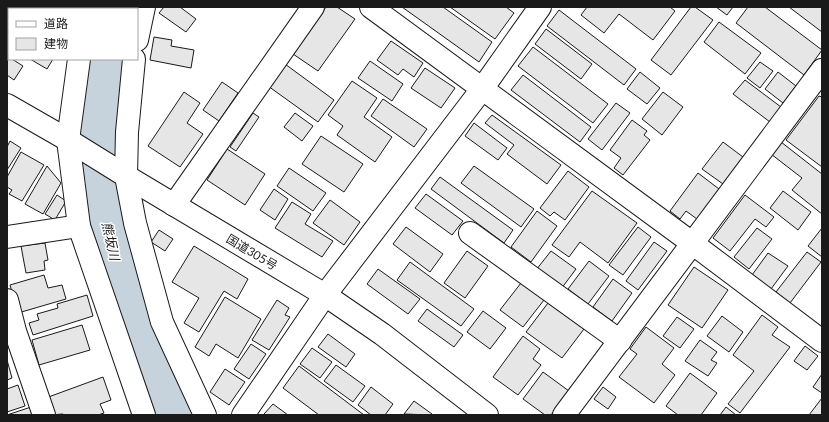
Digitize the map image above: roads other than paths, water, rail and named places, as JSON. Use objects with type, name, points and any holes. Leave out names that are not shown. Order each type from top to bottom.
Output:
[{"type":"main road","points":[[138,35],[144,7]]},
{"type":"main road","points":[[174,205],[313,7]]},
{"type":"main road","points":[[371,7],[692,243],[822,341]]},
{"type":"main road","points":[[243,415],[325,295],[482,89],[540,7]]},
{"type":"main road","points":[[78,60],[73,143],[79,226],[144,415]]},
{"type":"main road","points":[[134,60],[127,132],[120,172],[162,322],[205,415]]},
{"type":"main road","points":[[564,415],[822,70]]},
{"type":"main road","name":"国道305号","points":[[7,105],[73,143],[325,295],[382,334],[487,415]]},
{"type":"main road","points":[[7,237],[79,226]]},
{"type":"main road","points":[[470,233],[620,341]]},
{"type":"main road","points":[[7,300],[15,330],[44,415]]},
{"type":"waterway","name":"熊坂川","points":[[109,60],[105,73],[98,173],[108,235],[125,298],[170,415]]}]
